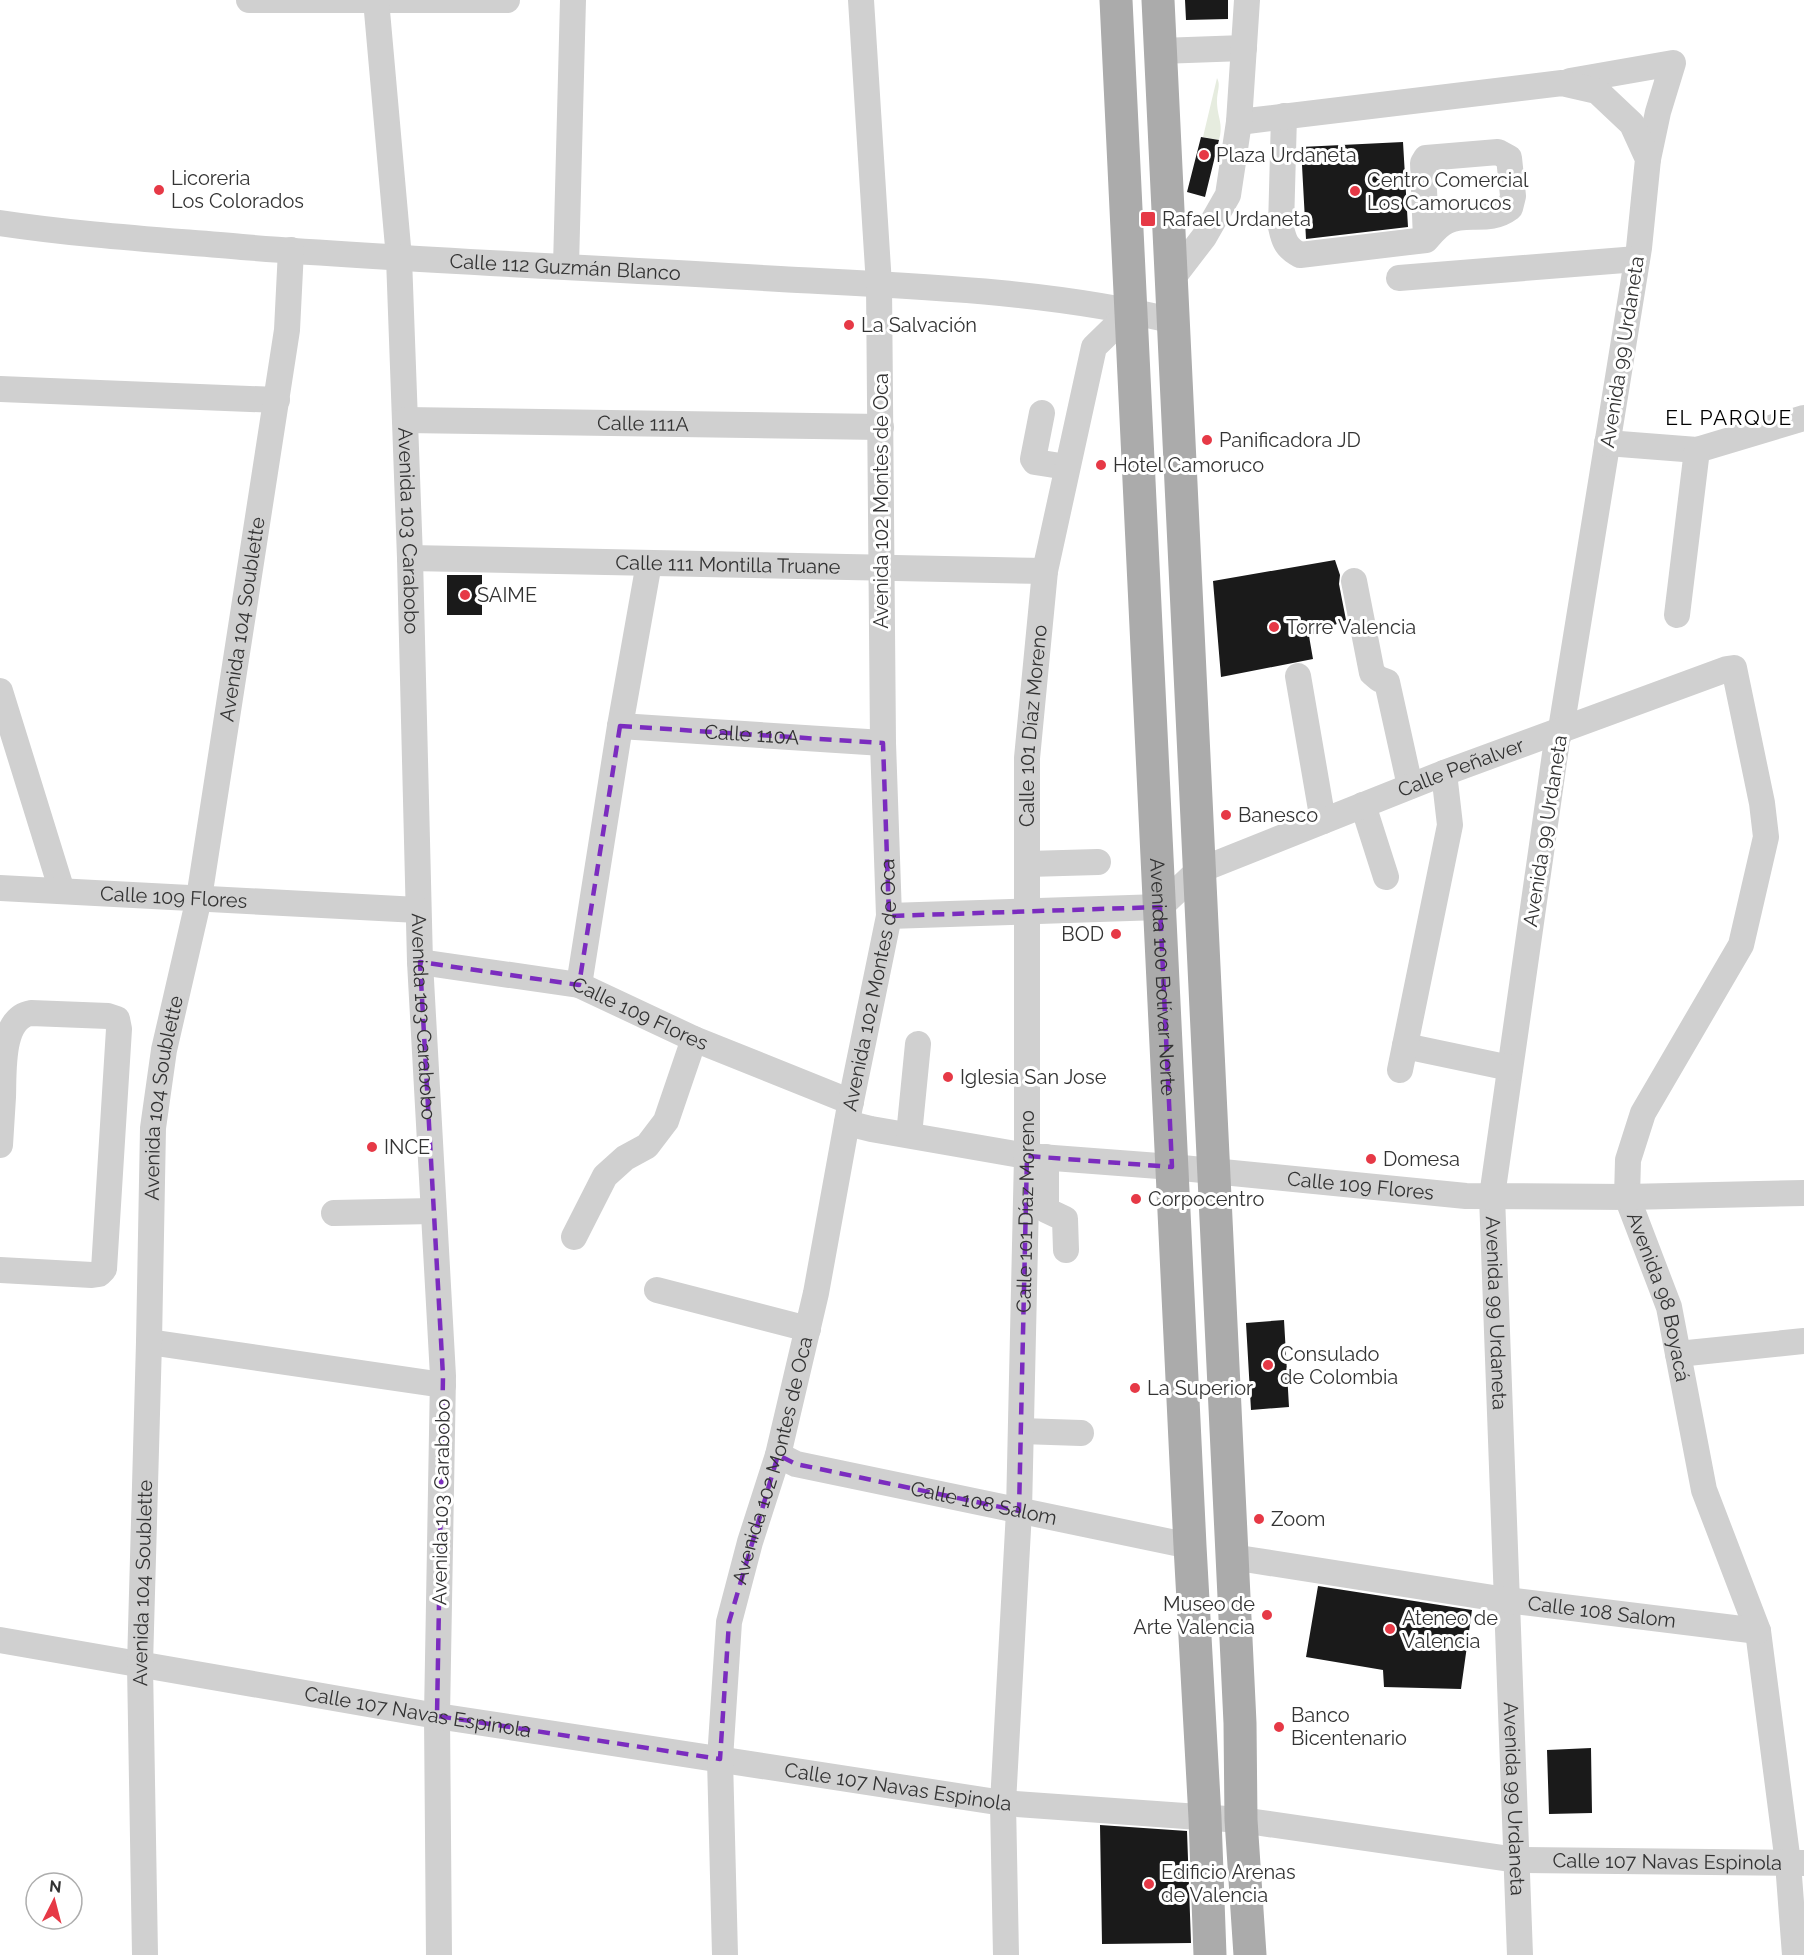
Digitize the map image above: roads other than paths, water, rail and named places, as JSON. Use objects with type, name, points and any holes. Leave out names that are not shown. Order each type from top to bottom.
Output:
[{"type":"main road","name":"Avenida 100 Bolívar Norte","points":[[1116,0],[1210,1955]]},
{"type":"main road","name":"Avenida 100 Bolívar Norte","points":[[1158,0],[1240,1723],[1241,1820],[1250,1955]]},
{"type":"street","points":[[249,0],[507,0]]},
{"type":"street","name":"Avenida 103 Carabobo","points":[[376,0],[399,258],[410,558],[420,962],[443,1384],[437,1716],[439,1955]]},
{"type":"street","points":[[566,266],[573,0]]},
{"type":"street","name":"Avenida 102 Montes de Oca","points":[[725,1955],[720,1759],[729,1622],[750,1542],[778,1455],[808,1329],[888,916],[883,743],[879,285],[861,0]]},
{"type":"street","points":[[1171,280],[1204,237],[1228,195],[1239,122],[1247,0]]},
{"type":"street","points":[[1160,51],[1244,48]]},
{"type":"street","name":"Avenida 99 Urdaneta","points":[[1520,1955],[1492,1196],[1557,740],[1561,729],[1637,259],[1648,159],[1658,112],[1673,63],[1562,82]]},
{"type":"street","points":[[1239,122],[1562,82],[1597,91],[1632,124],[1648,159]]},
{"type":"street","points":[[1284,116],[1281,227],[1284,241],[1290,250],[1300,255],[1426,240]]},
{"type":"street","name":"Calle 112 Guzmán Blanco","points":[[0,223],[66,233],[399,258],[879,285],[1060,300],[1132,310],[1174,321]]},
{"type":"street","name":"Avenida 104 Soublette","points":[[145,1955],[140,1665],[153,1128],[164,1050],[199,898],[287,330],[291,250]]},
{"type":"street","points":[[1399,278],[1637,259]]},
{"type":"street","name":"Calle 101 Díaz Moreno","points":[[1006,1955],[1003,1803],[1036,1156],[1028,912],[1027,758],[1045,571],[1094,347],[1132,310]]},
{"type":"street","points":[[0,389],[277,400]]},
{"type":"street","points":[[1042,413],[1033,459],[1035,462],[1066,467]]},
{"type":"street","points":[[1607,443],[1697,450],[1804,418]]},
{"type":"street","name":"Calle 111A","points":[[405,420],[880,428]]},
{"type":"street","points":[[1677,615],[1697,450]]},
{"type":"street","name":"Calle 111 Montilla Truane","points":[[410,558],[1045,571]]},
{"type":"street","points":[[579,985],[620,726],[649,563]]},
{"type":"street","points":[[1354,581],[1372,673],[1387,682],[1410,786]]},
{"type":"street","name":"Calle Peñalver","points":[[1198,872],[1410,786],[1727,669]]},
{"type":"street","name":"Avenida 98 Boyacá","points":[[1727,669],[1735,670],[1762,803],[1766,837],[1741,945],[1643,1113],[1628,1160],[1627,1197],[1669,1307],[1704,1490],[1758,1631],[1796,1863],[1795,1955]]},
{"type":"street","points":[[1298,676],[1323,821]]},
{"type":"street","points":[[0,691],[62,891]]},
{"type":"street","name":"Calle 110A","points":[[620,726],[883,743]]},
{"type":"street","points":[[1444,773],[1450,825],[1403,1058],[1510,1068]]},
{"type":"street","points":[[1363,805],[1386,877]]},
{"type":"street","points":[[1028,864],[1098,862]]},
{"type":"street","points":[[888,916],[1160,907],[1198,872]]},
{"type":"street","name":"Calle 109 Flores","points":[[0,888],[418,910]]},
{"type":"street","name":"Calle 109 Flores","points":[[420,962],[579,985],[849,1113],[909,1135],[1036,1156],[1492,1196],[1627,1197],[1804,1193]]},
{"type":"street","points":[[0,1145],[5,1047],[14,1024],[20,1017],[31,1013],[108,1016],[117,1019],[119,1029],[104,1269],[99,1274],[92,1275],[0,1270]]},
{"type":"street","points":[[574,1237],[605,1176],[625,1158],[647,1146],[666,1121],[694,1039]]},
{"type":"street","points":[[909,1135],[918,1044]]},
{"type":"street","points":[[1036,1156],[1045,1187],[1046,1210],[1065,1219],[1066,1250]]},
{"type":"street","points":[[334,1213],[433,1211]]},
{"type":"street","points":[[657,1290],[808,1329]]},
{"type":"street","points":[[1678,1354],[1804,1341]]},
{"type":"street","points":[[149,1342],[443,1384]]},
{"type":"street","points":[[1021,1431],[1081,1433]]},
{"type":"street","name":"Calle 108 Salom","points":[[778,1455],[796,1464],[1190,1546]]},
{"type":"street","name":"Calle 108 Salom","points":[[1232,1557],[1506,1600],[1758,1631]]},
{"type":"street","name":"Calle 107 Navas Espinola","points":[[0,1640],[437,1716],[1003,1803],[1241,1820],[1517,1860],[1796,1863]]},
{"type":"place","name":"Plaza Urdaneta","points":[[1204,155]]},
{"type":"place","name":"Licoreria Los Colorados","points":[[159,190]]},
{"type":"place","name":"Centro Comercial Los Camorucos","points":[[1355,191]]},
{"type":"place","name":"Rafael Urdaneta","points":[[1148,219]]},
{"type":"place","name":"La Salvación","points":[[849,325]]},
{"type":"place","name":"Panificadora JD","points":[[1207,440]]},
{"type":"place","name":"Hotel Camoruco","points":[[1101,465]]},
{"type":"place","name":"SAIME","points":[[465,595]]},
{"type":"place","name":"Torre Valencia","points":[[1274,627]]},
{"type":"place","name":"Banesco","points":[[1226,815]]},
{"type":"place","name":"BOD","points":[[1116,934]]},
{"type":"place","name":"Iglesia San Jose","points":[[948,1077]]},
{"type":"place","name":"INCE","points":[[372,1147]]},
{"type":"place","name":"Domesa","points":[[1371,1159]]},
{"type":"place","name":"Corpocentro","points":[[1136,1199]]},
{"type":"place","name":"Consulado de Colombia","points":[[1268,1365]]},
{"type":"place","name":"La Superior","points":[[1135,1388]]},
{"type":"place","name":"Zoom","points":[[1259,1519]]},
{"type":"place","name":"Museo de Arte Valencia","points":[[1267,1615]]},
{"type":"place","name":"Ateneo de Valencia","points":[[1390,1629]]},
{"type":"place","name":"Banco Bicentenario","points":[[1279,1727]]},
{"type":"place","name":"Edificio Arenas de Valencia","points":[[1149,1884]]},
{"type":"district","name":"EL PARQUE","points":[[1729,418]]}]
